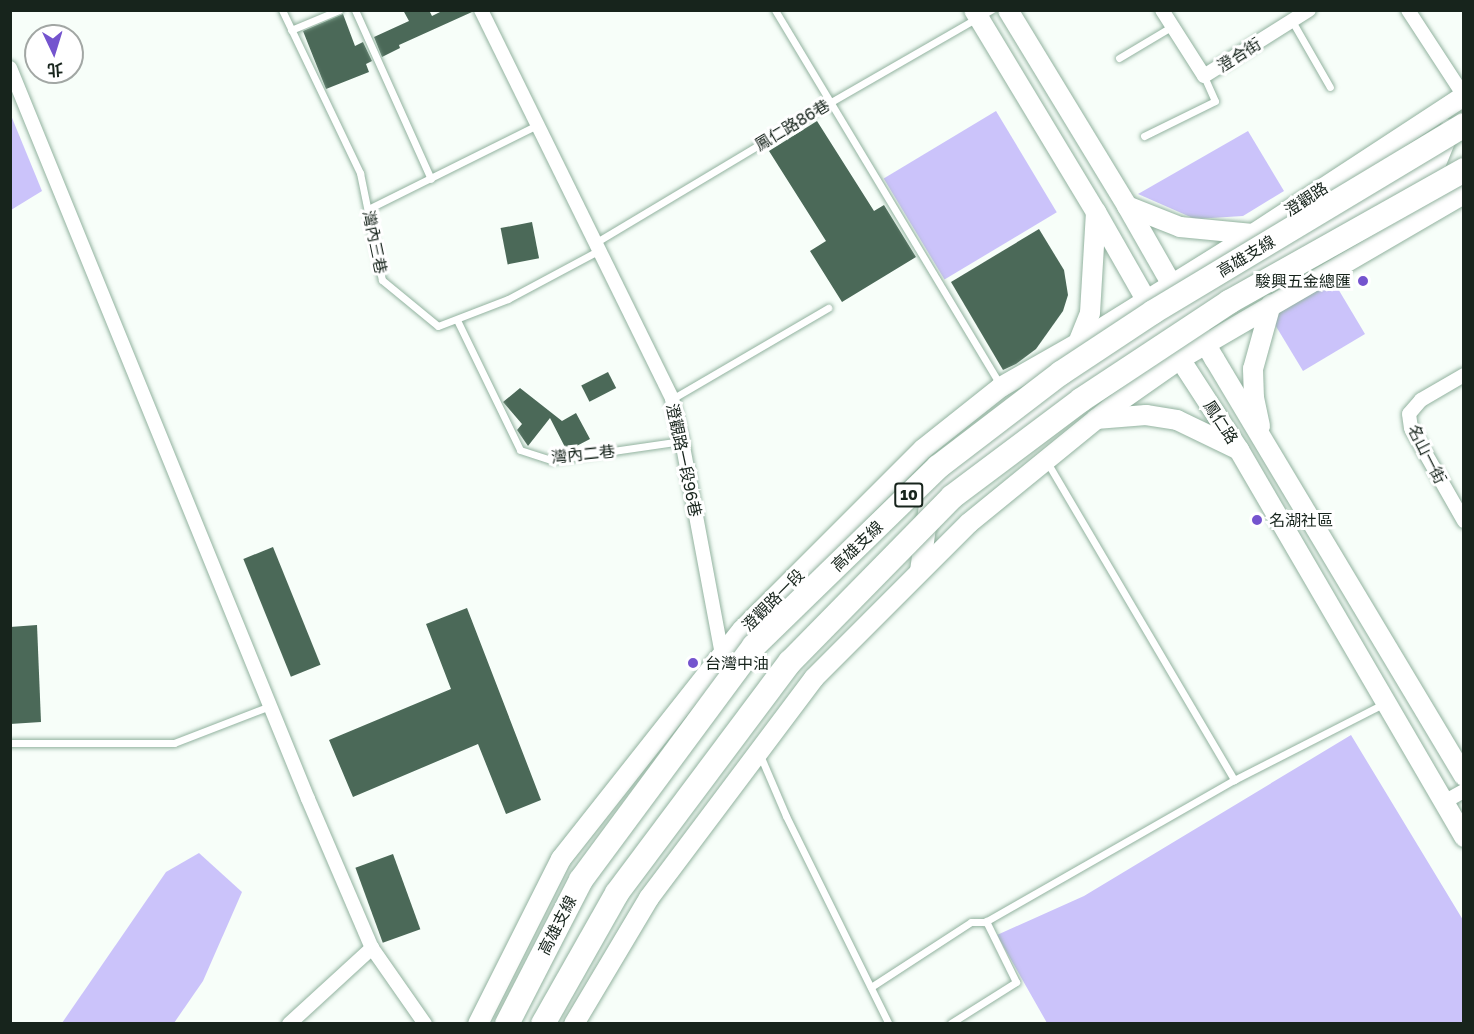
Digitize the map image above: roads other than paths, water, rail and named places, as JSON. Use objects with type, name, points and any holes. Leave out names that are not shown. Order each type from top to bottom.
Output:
[{"type":"highway","name":"高雄支線","points":[[507,1023],[581,880],[754,646],[938,467],[1061,373],[1154,312],[1464,125]]},
{"type":"highway","name":"高雄支線","points":[[543,1023],[617,893],[790,662],[952,497],[1081,400],[1229,302],[1464,170]]},
{"type":"main road","name":"鳳仁路","points":[[1008,10],[1127,206],[1205,344],[1464,776]]},
{"type":"main road","name":"鳳仁路","points":[[981,13],[1180,359],[1239,450],[1464,837]]},
{"type":"main road","points":[[920,571],[930,498],[1017,428],[1165,331],[1184,305],[1435,166],[1464,96]]},
{"type":"main road","name":"澄觀路","points":[[1147,299],[1253,234],[1464,96]]},
{"type":"main road","points":[[574,1023],[649,898],[814,678],[969,523],[1096,419],[1180,359],[1271,304],[1464,194]]},
{"type":"main road","points":[[1127,206],[1180,227],[1253,234]]},
{"type":"main road","points":[[1078,344],[1090,313],[1096,212]]},
{"type":"main road","name":"澄觀路一段","points":[[478,1023],[561,859],[742,630],[923,449],[1001,387],[1078,344],[1147,299]]},
{"type":"main road","points":[[1263,441],[1254,398],[1253,369],[1271,304]]},
{"type":"main road","points":[[1096,419],[1146,415],[1178,420],[1239,450]]},
{"type":"street","points":[[481,10],[597,247]]},
{"type":"street","name":"澄合街","points":[[1162,11],[1204,76],[1309,10]]},
{"type":"street","points":[[1408,10],[1464,96]]},
{"type":"street","points":[[10,68],[270,706],[372,948],[425,1023]]},
{"type":"street","name":"澄觀路一段96巷","points":[[597,247],[672,399],[722,656]]},
{"type":"street","name":"名山一街","points":[[1464,375],[1421,400],[1409,414],[1411,428],[1464,521]]},
{"type":"street","points":[[1444,802],[1464,791]]},
{"type":"street","points":[[289,1023],[372,948]]},
{"type":"lane","name":"灣內三巷","points":[[282,10],[360,173],[382,280],[438,326],[508,299],[597,247]]},
{"type":"lane","points":[[291,30],[339,10]]},
{"type":"lane","points":[[355,10],[431,178]]},
{"type":"lane","points":[[775,10],[1001,387]]},
{"type":"lane","name":"鳳仁路86巷","points":[[597,247],[831,102],[981,13]]},
{"type":"lane","points":[[1292,21],[1330,87]]},
{"type":"lane","points":[[1119,58],[1171,27]]},
{"type":"lane","points":[[1144,136],[1215,101],[1204,76]]},
{"type":"lane","points":[[368,209],[537,125]]},
{"type":"lane","points":[[672,399],[828,308]]},
{"type":"lane","name":"灣內二巷","points":[[457,320],[520,450],[551,460],[682,441]]},
{"type":"lane","points":[[1046,460],[1234,780]]},
{"type":"lane","points":[[871,987],[970,922],[986,921],[1234,780],[1385,703]]},
{"type":"lane","points":[[10,743],[174,743],[270,706]]},
{"type":"lane","points":[[759,752],[786,816],[889,1023]]},
{"type":"lane","points":[[951,1023],[1016,982],[986,921]]},
{"type":"place","name":"駿興五金總匯","points":[[1363,281]]},
{"type":"place","name":"名湖社區","points":[[1257,520]]},
{"type":"place","name":"台灣中油","points":[[693,663]]}]
